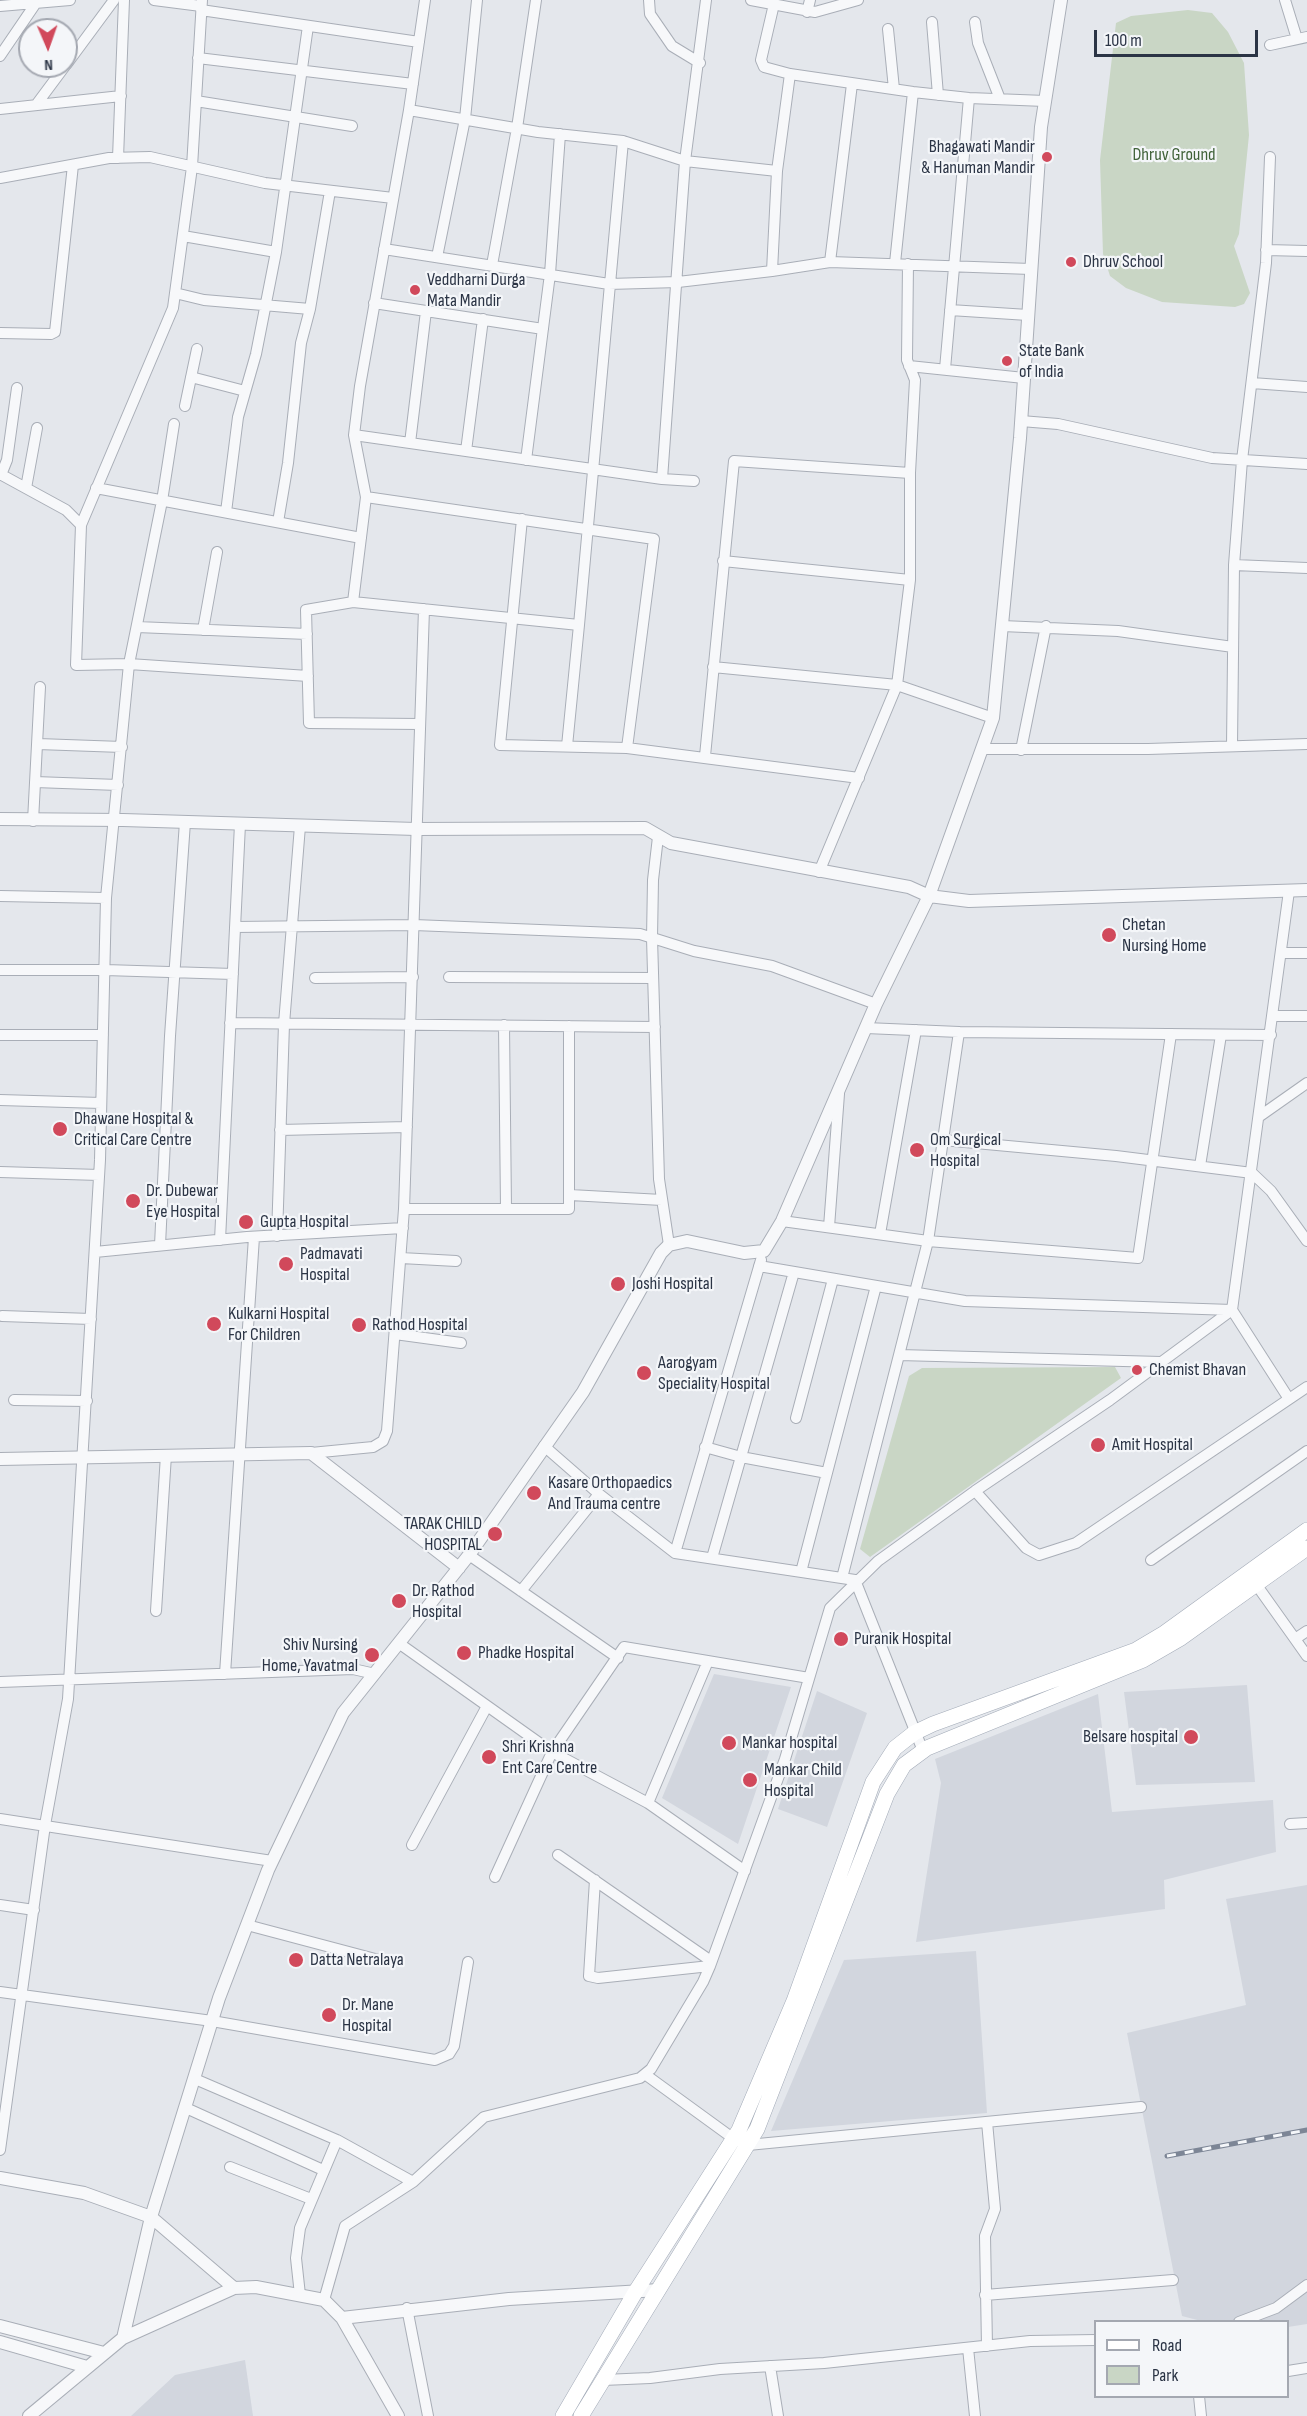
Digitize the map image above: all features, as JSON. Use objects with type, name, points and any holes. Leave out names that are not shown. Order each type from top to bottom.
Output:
[{"type":"main road","points":[[563,2416],[636,2291],[741,2142],[757,2129],[887,1794],[904,1765],[923,1751],[1143,1660],[1180,1638],[1307,1530]]},
{"type":"main road","points":[[581,2416],[659,2290],[741,2142],[873,1782],[895,1748],[914,1733],[933,1724],[1136,1650],[1252,1578],[1307,1548]]},
{"type":"street","points":[[0,6],[35,1],[70,0]]},
{"type":"street","points":[[78,49],[114,0]]},
{"type":"street","points":[[118,158],[124,0]]},
{"type":"street","points":[[154,0],[201,5],[308,26],[419,42]]},
{"type":"street","points":[[353,602],[366,497],[354,435],[374,303],[409,110],[424,0]]},
{"type":"street","points":[[437,257],[465,119],[477,0]]},
{"type":"street","points":[[492,265],[517,128],[536,0]]},
{"type":"street","points":[[649,0],[650,14],[672,46],[700,63]]},
{"type":"street","points":[[662,479],[685,161],[700,63],[706,0]]},
{"type":"street","points":[[751,0],[807,12],[822,12],[858,0]]},
{"type":"street","points":[[807,12],[810,0]]},
{"type":"street","points":[[675,1553],[764,1251],[782,1221],[839,1094],[876,1004],[929,896],[993,718],[1021,421],[1045,101],[1061,0]]},
{"type":"street","points":[[1270,45],[1302,38],[1285,0]]},
{"type":"street","points":[[0,56],[35,1]]},
{"type":"street","points":[[774,4],[762,64],[790,74],[913,92],[969,98],[1045,101]]},
{"type":"street","points":[[201,5],[192,167],[173,308],[156,354],[81,525],[76,665],[129,663],[308,676]]},
{"type":"street","points":[[932,22],[938,95]]},
{"type":"street","points":[[975,22],[978,42],[1000,99]]},
{"type":"street","points":[[226,512],[238,417],[266,304],[276,252],[308,26]]},
{"type":"street","points":[[888,29],[894,89]]},
{"type":"street","points":[[198,58],[413,84]]},
{"type":"street","points":[[772,271],[777,171],[790,74]]},
{"type":"street","points":[[36,105],[56,78]]},
{"type":"street","points":[[830,262],[852,84]]},
{"type":"street","points":[[895,263],[913,92]]},
{"type":"street","points":[[0,109],[121,96]]},
{"type":"street","points":[[945,369],[969,98]]},
{"type":"street","points":[[196,100],[352,126]]},
{"type":"street","points":[[409,110],[517,128],[623,141],[685,161],[777,171]]},
{"type":"street","points":[[526,460],[550,274],[560,134]]},
{"type":"street","points":[[567,746],[623,141]]},
{"type":"street","points":[[0,179],[118,158],[150,157],[285,185],[393,198]]},
{"type":"street","points":[[1232,746],[1234,565],[1242,460],[1266,250],[1270,157]]},
{"type":"street","points":[[0,333],[51,334],[55,332],[73,165]]},
{"type":"street","points":[[278,522],[288,462],[301,344],[310,309],[330,191]]},
{"type":"street","points":[[183,236],[276,252]]},
{"type":"street","points":[[384,249],[609,284],[678,282],[830,262],[1032,269]]},
{"type":"street","points":[[1266,250],[1307,251]]},
{"type":"street","points":[[819,872],[897,685],[910,580],[910,473],[915,380],[909,366],[908,264]]},
{"type":"street","points":[[175,292],[204,300],[310,309]]},
{"type":"street","points":[[374,303],[543,329]]},
{"type":"street","points":[[950,310],[1028,315]]},
{"type":"street","points":[[410,443],[426,311]]},
{"type":"street","points":[[466,451],[483,319]]},
{"type":"street","points":[[185,406],[197,349]]},
{"type":"street","points":[[909,366],[1024,378]]},
{"type":"street","points":[[191,377],[245,391]]},
{"type":"street","points":[[1252,383],[1307,387]]},
{"type":"street","points":[[17,388],[7,460],[1,474],[66,510],[81,525]]},
{"type":"street","points":[[1021,421],[1058,424],[1212,458],[1307,464]]},
{"type":"street","points":[[0,2150],[5,2083],[22,1994],[45,1825],[69,1680],[99,1175],[106,898],[129,663],[162,501],[174,424]]},
{"type":"street","points":[[26,488],[38,428]]},
{"type":"street","points":[[354,435],[694,482]]},
{"type":"street","points":[[705,756],[734,461],[910,473]]},
{"type":"street","points":[[96,488],[361,538]]},
{"type":"street","points":[[366,497],[654,539],[627,748]]},
{"type":"street","points":[[522,519],[500,745],[627,748],[705,756],[859,778]]},
{"type":"street","points":[[203,630],[217,552]]},
{"type":"street","points":[[723,561],[910,580]]},
{"type":"street","points":[[1234,565],[1307,568]]},
{"type":"street","points":[[420,724],[309,723],[306,610],[353,602],[579,625]]},
{"type":"street","points":[[0,1459],[311,1453],[373,1447],[383,1441],[387,1431],[404,1209],[424,609]]},
{"type":"street","points":[[1002,626],[1046,626],[1118,631],[1233,647]]},
{"type":"street","points":[[1021,750],[1046,626]]},
{"type":"street","points":[[137,627],[307,634]]},
{"type":"street","points":[[714,667],[897,685],[993,718]]},
{"type":"street","points":[[33,821],[40,687]]},
{"type":"street","points":[[38,744],[122,747]]},
{"type":"street","points":[[983,749],[1307,744]]},
{"type":"street","points":[[35,782],[118,785]]},
{"type":"street","points":[[0,819],[416,829],[645,828],[671,843],[909,887],[929,896],[969,901],[1307,890]]},
{"type":"street","points":[[160,1245],[185,822]]},
{"type":"street","points":[[220,1240],[240,824]]},
{"type":"street","points":[[277,1236],[284,1024],[300,826]]},
{"type":"street","points":[[658,837],[653,880],[653,978],[662,1200],[669,1245]]},
{"type":"street","points":[[1289,891],[1274,1016],[1232,1310],[1289,1399]]},
{"type":"street","points":[[0,896],[106,898]]},
{"type":"street","points":[[235,927],[414,925],[640,934],[694,951],[772,966],[876,1004]]},
{"type":"street","points":[[1281,953],[1307,953]]},
{"type":"street","points":[[0,970],[175,971],[233,974]]},
{"type":"street","points":[[315,978],[413,977]]},
{"type":"street","points":[[448,977],[653,978]]},
{"type":"street","points":[[1274,1016],[1307,1016]]},
{"type":"street","points":[[230,1023],[655,1027]]},
{"type":"street","points":[[504,1025],[506,1209]]},
{"type":"street","points":[[404,1209],[567,1210],[570,1207],[569,1026]]},
{"type":"street","points":[[866,1028],[959,1032],[1271,1035]]},
{"type":"street","points":[[880,1234],[916,1030]]},
{"type":"street","points":[[842,1578],[928,1241],[959,1032]]},
{"type":"street","points":[[782,1221],[928,1241],[1138,1258],[1171,1034]]},
{"type":"street","points":[[0,1035],[103,1035]]},
{"type":"street","points":[[1200,1166],[1221,1035]]},
{"type":"street","points":[[1260,1116],[1307,1083]]},
{"type":"street","points":[[829,1227],[839,1094]]},
{"type":"street","points":[[0,1100],[101,1103]]},
{"type":"street","points":[[280,1130],[407,1127]]},
{"type":"street","points":[[944,1140],[1252,1173],[1271,1191],[1307,1241]]},
{"type":"street","points":[[0,1172],[99,1175]]},
{"type":"street","points":[[570,1195],[662,1200]]},
{"type":"street","points":[[95,1252],[254,1237],[403,1228]]},
{"type":"street","points":[[225,1674],[254,1237]]},
{"type":"street","points":[[123,2338],[151,2217],[212,2022],[272,1861],[343,1713],[469,1555],[583,1392],[661,1253],[669,1245],[687,1241],[744,1253],[764,1251]]},
{"type":"street","points":[[401,1258],[456,1262]]},
{"type":"street","points":[[759,1266],[965,1301],[1232,1310]]},
{"type":"street","points":[[712,1558],[794,1272]]},
{"type":"street","points":[[796,1418],[832,1279]]},
{"type":"street","points":[[801,1572],[876,1286]]},
{"type":"street","points":[[324,2300],[345,2226],[408,2180],[484,2117],[646,2075],[704,1982],[784,1760],[830,1608],[855,1580],[975,1491],[1110,1400],[1232,1310]]},
{"type":"street","points":[[2,1316],[91,1319]]},
{"type":"street","points":[[395,1334],[461,1343]]},
{"type":"street","points":[[899,1355],[1161,1362]]},
{"type":"street","points":[[975,1491],[1026,1548],[1039,1555],[1077,1543],[1307,1387]]},
{"type":"street","points":[[14,1400],[87,1401]]},
{"type":"street","points":[[544,1446],[599,1494],[675,1553],[855,1580]]},
{"type":"street","points":[[705,1447],[741,1457],[826,1473]]},
{"type":"street","points":[[1151,1560],[1307,1451]]},
{"type":"street","points":[[311,1453],[459,1568]]},
{"type":"street","points":[[156,1611],[166,1455]]},
{"type":"street","points":[[521,1591],[599,1494]]},
{"type":"street","points":[[469,1555],[618,1658]]},
{"type":"street","points":[[1252,1578],[1307,1656]]},
{"type":"street","points":[[855,1580],[923,1751]]},
{"type":"street","points":[[1295,1639],[1307,1631]]},
{"type":"street","points":[[400,1644],[486,1708],[552,1752],[648,1803],[745,1871]]},
{"type":"street","points":[[495,1878],[552,1752],[624,1647],[809,1678]]},
{"type":"street","points":[[648,1803],[708,1661]]},
{"type":"street","points":[[0,1682],[352,1669],[375,1674]]},
{"type":"street","points":[[412,1845],[486,1708]]},
{"type":"street","points":[[0,1819],[272,1861]]},
{"type":"street","points":[[1290,1824],[1307,1823]]},
{"type":"street","points":[[558,1855],[711,1964]]},
{"type":"street","points":[[595,1880],[589,1976],[598,1978],[711,1964]]},
{"type":"street","points":[[0,1905],[34,1910]]},
{"type":"street","points":[[247,1925],[379,1960]]},
{"type":"street","points":[[0,1992],[212,2022],[400,2056],[435,2060],[443,2059],[454,2046],[468,1962]]},
{"type":"street","points":[[646,2075],[741,2142],[1141,2107]]},
{"type":"street","points":[[195,2079],[337,2140],[408,2180]]},
{"type":"street","points":[[186,2108],[323,2170]]},
{"type":"street","points":[[987,2122],[994,2209],[985,2236],[987,2346]]},
{"type":"street","points":[[300,2295],[296,2258],[300,2233],[311,2199],[337,2140]]},
{"type":"street","points":[[230,2167],[311,2199]]},
{"type":"street","points":[[0,2178],[84,2193],[151,2217],[201,2257],[234,2288]]},
{"type":"street","points":[[985,2295],[1173,2280]]},
{"type":"street","points":[[1246,2320],[1276,2308],[1307,2285]]},
{"type":"street","points":[[30,2416],[123,2338],[234,2288],[256,2287],[324,2300],[342,2318],[398,2416]]},
{"type":"street","points":[[342,2318],[407,2308],[659,2290]]},
{"type":"street","points":[[407,2308],[428,2416]]},
{"type":"street","points":[[0,2326],[104,2353]]},
{"type":"street","points":[[603,2380],[650,2378],[987,2346],[1094,2340]]},
{"type":"street","points":[[0,2342],[87,2367]]},
{"type":"street","points":[[968,2348],[975,2416]]},
{"type":"street","points":[[770,2366],[778,2416]]},
{"type":"street","points":[[1289,2371],[1307,2368]]},
{"type":"street","points":[[1199,2398],[1201,2416]]},
{"type":"shaded area","name":"Mankar hospital","points":[[714,1674],[791,1687],[738,1844],[662,1798]]},
{"type":"shaded area","name":"Belsare hospital","points":[[1247,1685],[1255,1782],[1136,1785],[1124,1692]]},
{"type":"shaded area","points":[[817,1691],[867,1713],[827,1827],[778,1809]]},
{"type":"shaded area","points":[[1098,1694],[1112,1812],[1273,1800],[1276,1852],[1164,1880],[1165,1909],[916,1942],[941,1783],[935,1759]]},
{"type":"shaded area","points":[[1307,1885],[1307,2324],[1289,2327],[1289,2320],[1197,2320],[1182,2316],[1127,2033],[1246,2005],[1226,1899]]},
{"type":"shaded area","points":[[976,1951],[987,2113],[771,2131],[844,1960]]},
{"type":"shaded area","points":[[245,2360],[253,2416],[131,2416],[175,2375]]},
{"type":"green space","name":"Dhruv Ground","points":[[1188,10],[1212,13],[1228,32],[1244,63],[1249,135],[1239,234],[1234,246],[1250,293],[1244,304],[1235,307],[1162,302],[1126,288],[1110,276],[1103,254],[1100,160],[1116,23],[1131,16]]},
{"type":"green space","points":[[1115,1367],[1121,1378],[870,1557],[860,1549],[909,1376],[922,1368]]},
{"type":"railway","points":[[1167,2156],[1307,2130]]},
{"type":"place","name":"Bhagawati Mandir & Hanuman Mandir","points":[[1047,157]]},
{"type":"place","name":"Dhruv School","points":[[1071,262]]},
{"type":"place","name":"Veddharni Durga Mata Mandir","points":[[415,290]]},
{"type":"place","name":"State Bank of India","points":[[1007,361]]},
{"type":"place","name":"Chetan Nursing Home","points":[[1109,935]]},
{"type":"place","name":"Dhawane Hospital & Critical Care Centre","points":[[60,1129]]},
{"type":"place","name":"Om Surgical Hospital","points":[[917,1150]]},
{"type":"place","name":"Dr. Dubewar Eye Hospital","points":[[133,1201]]},
{"type":"place","name":"Gupta Hospital","points":[[246,1222]]},
{"type":"place","name":"Padmavati Hospital","points":[[286,1264]]},
{"type":"place","name":"Joshi Hospital","points":[[618,1284]]},
{"type":"place","name":"Kulkarni Hospital For Children","points":[[214,1324]]},
{"type":"place","name":"Rathod Hospital","points":[[359,1325]]},
{"type":"place","name":"Chemist Bhavan","points":[[1137,1370]]},
{"type":"place","name":"Aarogyam Speciality Hospital","points":[[644,1373]]},
{"type":"place","name":"Amit Hospital","points":[[1098,1445]]},
{"type":"place","name":"Kasare Orthopaedics And Trauma centre","points":[[534,1493]]},
{"type":"place","name":"TARAK CHILD HOSPITAL","points":[[495,1534]]},
{"type":"place","name":"Dr. Rathod Hospital","points":[[399,1601]]},
{"type":"place","name":"Puranik Hospital","points":[[841,1639]]},
{"type":"place","name":"Phadke Hospital","points":[[464,1653]]},
{"type":"place","name":"Shiv Nursing Home, Yavatmal","points":[[372,1655]]},
{"type":"place","name":"Belsare hospital","points":[[1191,1737]]},
{"type":"place","name":"Mankar hospital","points":[[729,1743]]},
{"type":"place","name":"Shri Krishna Ent Care Centre","points":[[489,1757]]},
{"type":"place","name":"Mankar Child Hospital","points":[[750,1780]]},
{"type":"place","name":"Datta Netralaya","points":[[296,1960]]},
{"type":"place","name":"Dr. Mane Hospital","points":[[329,2015]]}]
